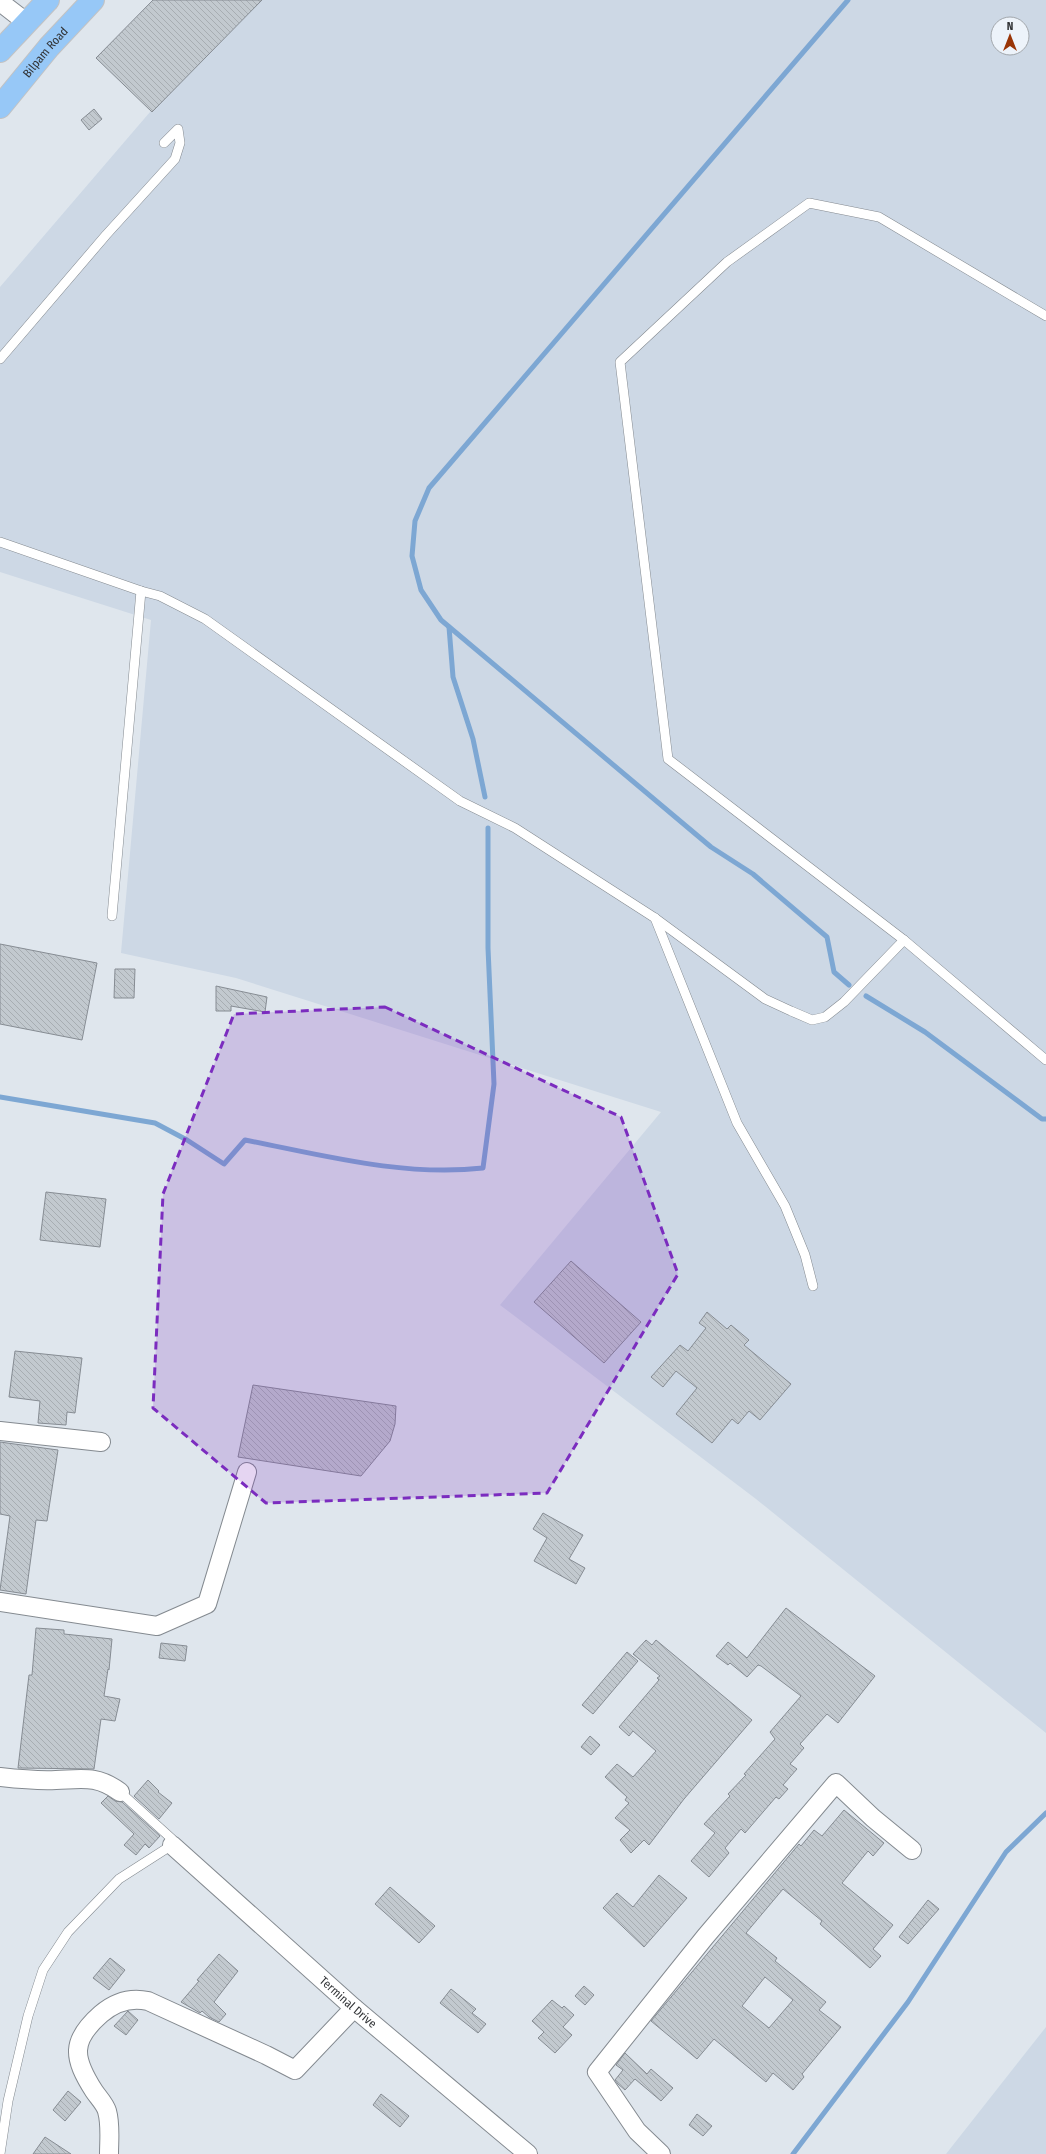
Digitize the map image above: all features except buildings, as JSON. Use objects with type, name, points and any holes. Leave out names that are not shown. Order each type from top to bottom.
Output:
[{"type":"main road","points":[[0,51],[48,0]]},
{"type":"main road","name":"Bilpam Road","points":[[0,107],[49,47],[92,0]]},
{"type":"street","points":[[0,2],[26,22]]},
{"type":"street","points":[[0,1431],[101,1442]]},
{"type":"street","points":[[0,1602],[156,1626],[207,1604],[246,1472]]},
{"type":"street","points":[[0,1777],[48,1780],[89,1778],[108,1783],[120,1792]]},
{"type":"street","points":[[661,2154],[637,2131],[598,2072],[705,1937],[836,1783],[873,1818],[912,1850]]},
{"type":"street","name":"Terminal Drive","points":[[172,1845],[354,2008],[528,2154]]},
{"type":"street","points":[[109,2154],[109,2125],[107,2110],[84,2076],[78,2059],[78,2040],[87,2026],[103,2012],[124,2000],[135,1998],[148,2001],[266,2055],[295,2070],[354,2008]]},
{"type":"lane","points":[[0,359],[106,235],[175,159],[180,143],[178,129],[164,143]]},
{"type":"lane","points":[[1046,316],[879,217],[809,203],[727,262],[620,362],[668,759],[904,940],[1046,1060]]},
{"type":"lane","points":[[0,542],[140,591],[160,596],[205,618],[460,801],[515,828],[655,918],[765,999],[812,1020],[825,1017],[844,1002],[904,940]]},
{"type":"lane","points":[[112,916],[140,591]]},
{"type":"lane","points":[[655,918],[736,1123],[785,1206],[805,1255],[813,1286]]},
{"type":"lane","points":[[0,2154],[8,2101],[28,2016],[43,1970],[68,1932],[119,1879],[172,1845],[172,1839],[120,1792]]},
{"type":"highlighted area","points":[[385,1007],[621,1117],[678,1274],[547,1493],[266,1503],[153,1408],[163,1194],[234,1014]]},
{"type":"shaded area","points":[[246,0],[1046,0],[1046,1733],[756,1499],[500,1305],[661,1112],[236,978],[121,953],[151,620],[0,572],[0,287]]},
{"type":"shaded area","points":[[1046,2027],[1046,2154],[946,2154]]},
{"type":"waterway","points":[[848,0],[429,488],[415,521],[412,556],[421,590],[441,620],[711,847],[753,874],[827,937],[834,972],[849,985]]},
{"type":"waterway","points":[[449,627],[453,677],[473,739],[485,797]]},
{"type":"waterway","points":[[0,1097],[155,1123],[187,1140],[224,1164],[245,1140],[333,1158],[393,1167],[423,1170],[483,1168],[494,1084],[488,948],[488,828]]},
{"type":"waterway","points":[[866,996],[925,1032],[1042,1119],[1046,1119]]},
{"type":"waterway","points":[[793,2154],[908,2002],[1006,1852],[1046,1813]]}]
